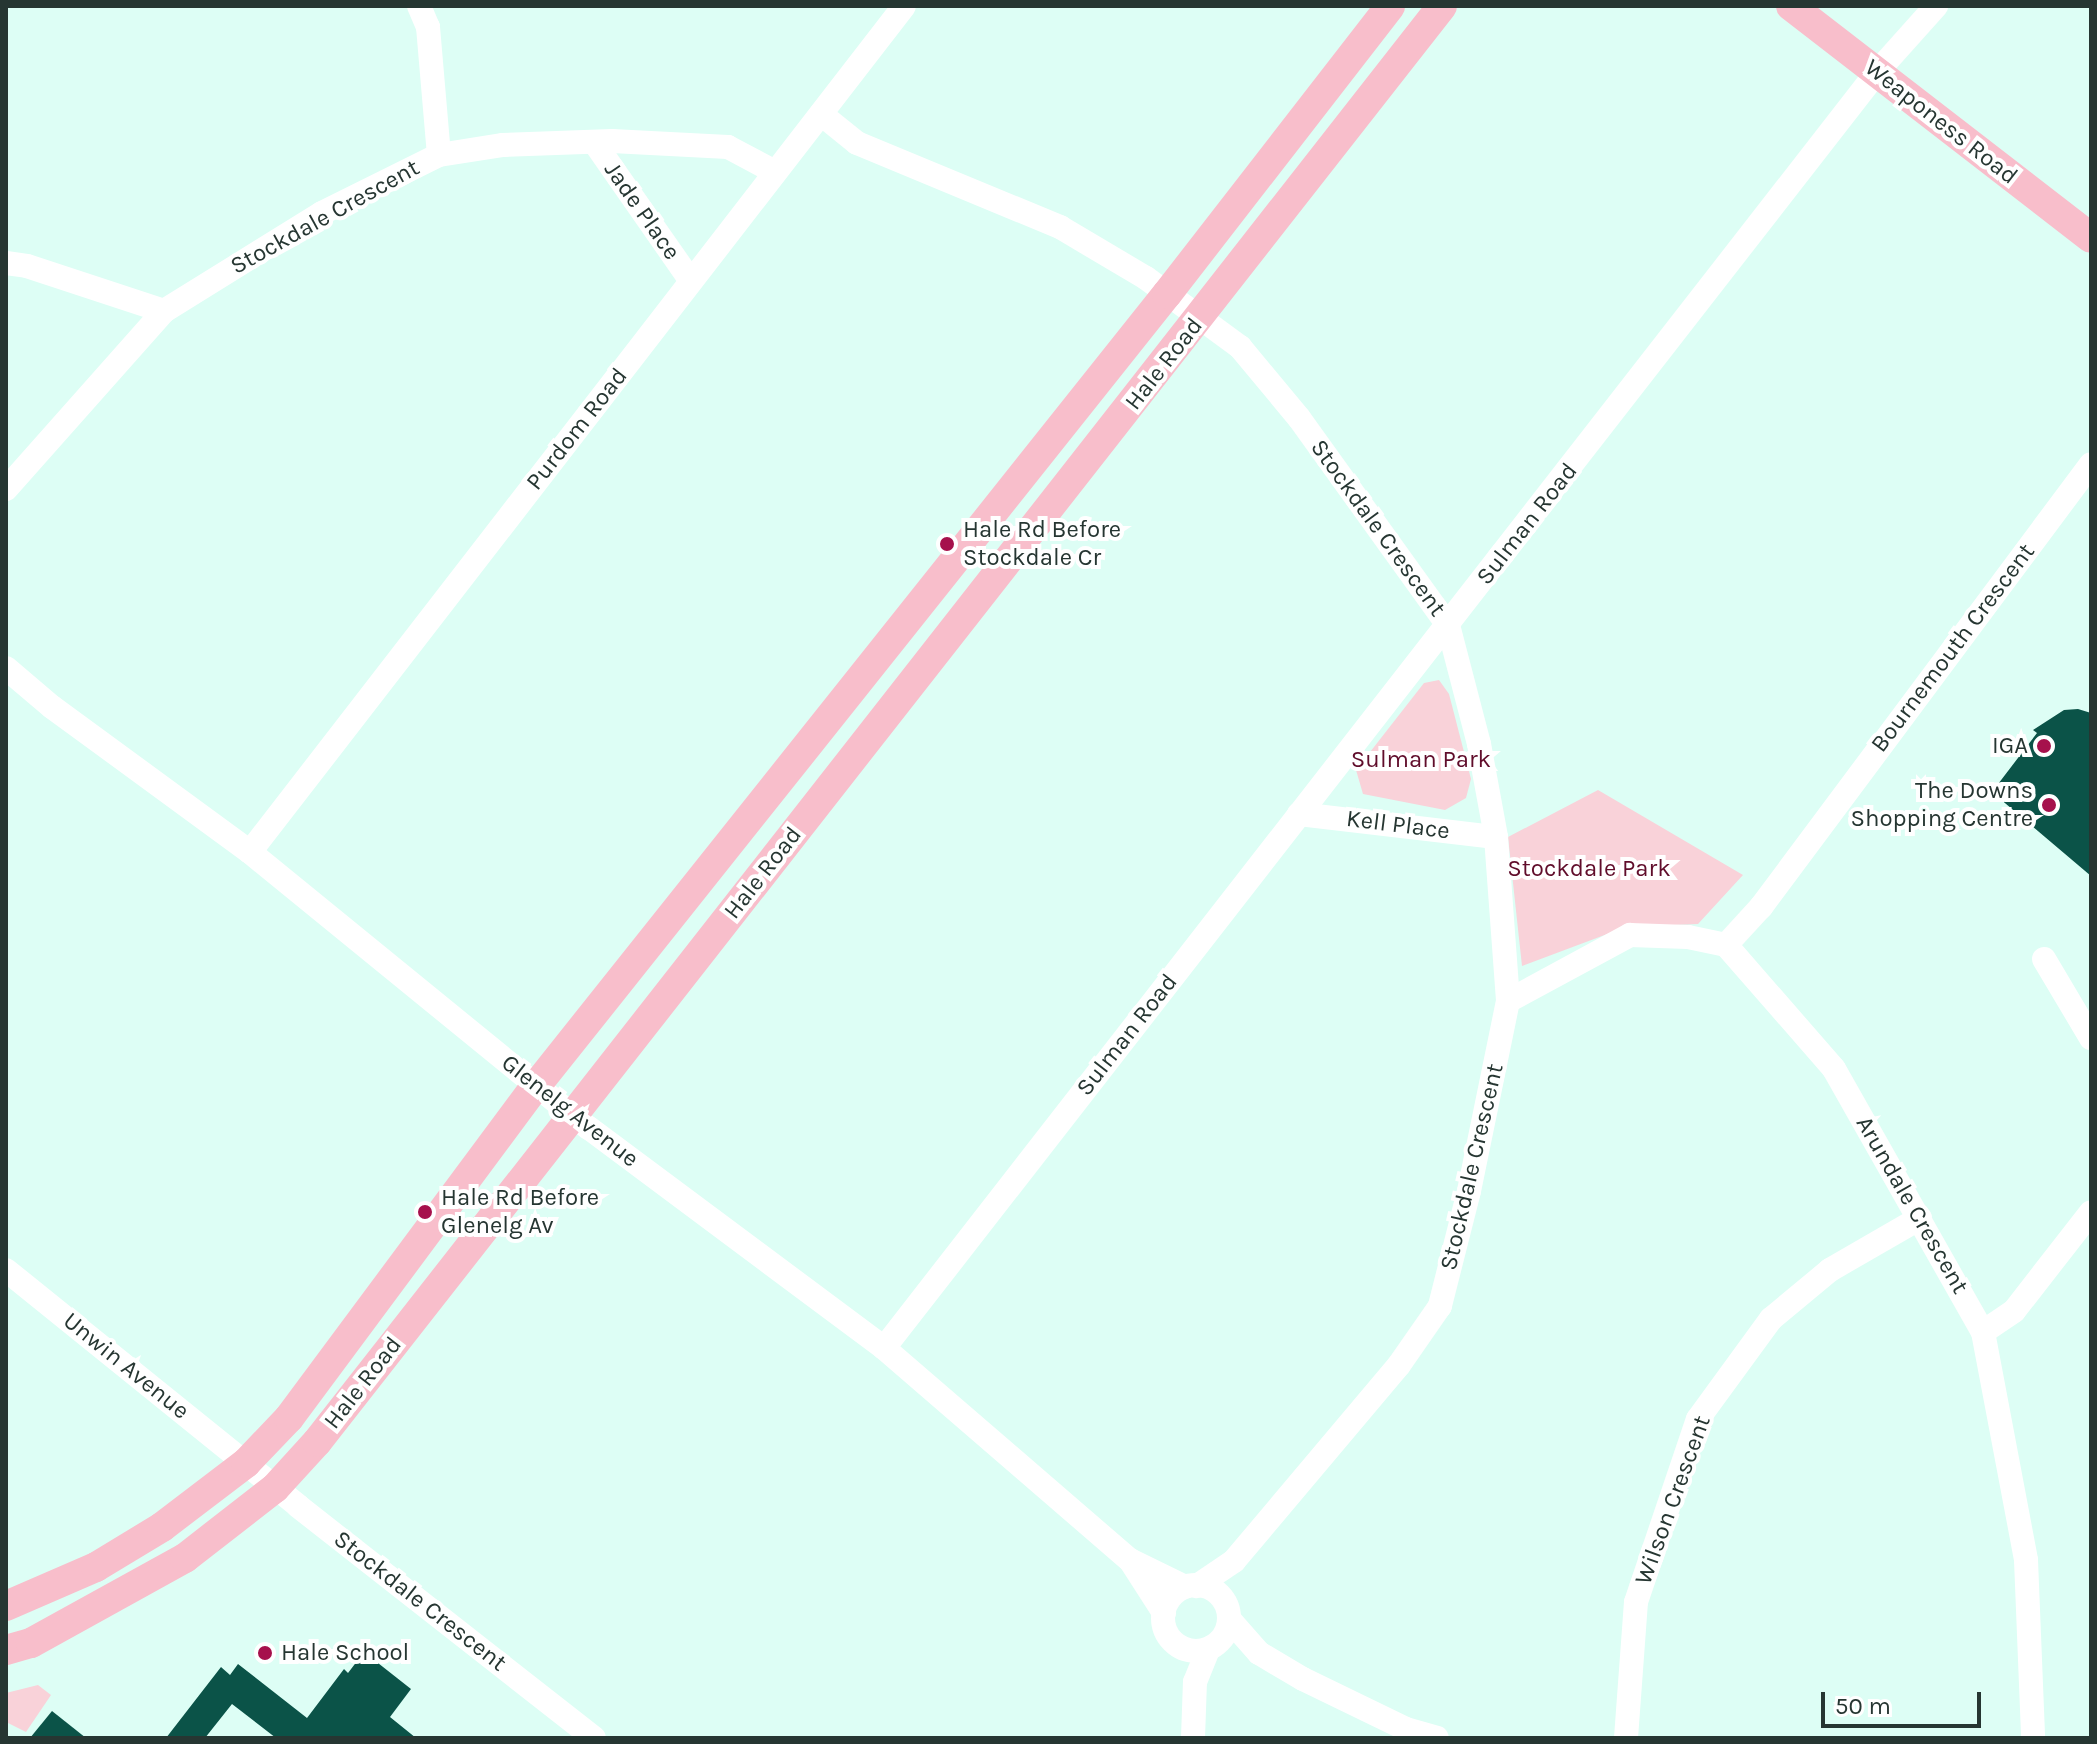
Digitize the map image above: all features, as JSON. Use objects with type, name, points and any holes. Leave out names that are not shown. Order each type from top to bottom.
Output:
[{"type":"main road","name":"Hale Road","points":[[6,1606],[96,1567],[162,1527],[246,1463],[289,1418],[536,1086],[1167,294],[1390,6]]},
{"type":"main road","name":"Hale Road","points":[[6,1650],[31,1643],[185,1558],[275,1488],[317,1442],[1442,6]]},
{"type":"main road","name":"Weaponess Road","points":[[1791,6],[1884,64],[2091,212]]},
{"type":"main road","name":"Weaponess Road","points":[[1825,6],[1884,64],[2091,238]]},
{"type":"street","points":[[419,6],[428,27],[439,155]]},
{"type":"street","name":"Purdom Road","points":[[250,852],[904,6]]},
{"type":"street","name":"Sulman Road","points":[[884,1348],[1884,64],[1936,6]]},
{"type":"street","name":"Stockdale Crescent","points":[[821,114],[857,143],[1060,227],[1167,294],[1240,347],[1299,418],[1448,625],[1479,744],[1496,837],[1508,1001],[1469,1191],[1440,1306],[1399,1365],[1234,1561],[1191,1586]]},
{"type":"street","name":"Stockdale Crescent","points":[[6,489],[164,311],[322,213],[439,155],[503,145],[594,142],[728,147],[775,172]]},
{"type":"street","name":"Jade Place","points":[[594,142],[691,281]]},
{"type":"street","points":[[6,263],[27,266],[164,311]]},
{"type":"street","name":"Bournemouth Crescent","points":[[1726,945],[1761,907],[2091,464]]},
{"type":"street","name":"Glenelg Avenue","points":[[6,668],[52,707],[250,852],[573,1116],[884,1348],[1130,1560],[1164,1613],[1167,1634],[1176,1645],[1195,1651],[1210,1648],[1259,1653],[1406,1729],[1437,1738]]},
{"type":"street","name":"Kell Place","points":[[1299,814],[1496,837]]},
{"type":"street","points":[[1508,1001],[1630,935],[1688,937],[1726,945]]},
{"type":"street","name":"Arundale Crescent","points":[[1726,945],[1834,1069],[1983,1332],[2026,1560],[2033,1738]]},
{"type":"street","points":[[2044,959],[2091,1038]]},
{"type":"street","points":[[1983,1332],[2014,1311],[2091,1212]]},
{"type":"street","name":"Wilson Crescent","points":[[1626,1738],[1636,1602],[1698,1419],[1771,1319],[1830,1270],[1920,1218]]},
{"type":"street","name":"Unwin Avenue","points":[[6,1270],[246,1463]]},
{"type":"street","name":"Stockdale Crescent","points":[[246,1463],[594,1738]]},
{"type":"street","name":"Glenelg Avenue","points":[[1130,1560],[1191,1586],[1212,1589],[1259,1653]]},
{"type":"street","name":"Stockdale Crescent","points":[[1225,1609],[1234,1561]]},
{"type":"street","points":[[1164,1613],[1173,1595],[1191,1586]]},
{"type":"street","points":[[1193,1738],[1195,1682],[1210,1648],[1226,1632],[1225,1609]]},
{"type":"street","points":[[1176,1645],[1195,1682]]},
{"type":"green space","name":"Sulman Park","points":[[1439,680],[1449,694],[1471,779],[1466,798],[1445,810],[1363,794],[1356,770],[1424,683]]},
{"type":"green space","name":"Stockdale Park","points":[[1598,790],[1743,875],[1698,924],[1626,927],[1522,966],[1508,837]]},
{"type":"green space","points":[[38,1685],[51,1695],[26,1732],[6,1722],[6,1693]]},
{"type":"building","name":"The Downs Shopping Centre","points":[[2078,709],[2091,713],[2091,876],[1992,792],[2037,733],[2033,730],[2064,710]]},
{"type":"building","points":[[364,1652],[411,1689],[390,1717],[416,1738],[276,1738],[232,1704],[205,1738],[166,1738],[221,1667],[230,1675],[238,1664],[307,1718],[344,1669],[348,1673]]},
{"type":"building","points":[[52,1711],[86,1738],[30,1738]]},
{"type":"place","name":"Hale Rd Before Stockdale Cr","points":[[947,544]]},
{"type":"place","name":"IGA","points":[[2044,746]]},
{"type":"place","name":"The Downs Shopping Centre","points":[[2049,805]]},
{"type":"place","name":"Hale Rd Before Glenelg Av","points":[[425,1212]]},
{"type":"place","name":"Hale School","points":[[265,1653]]}]
